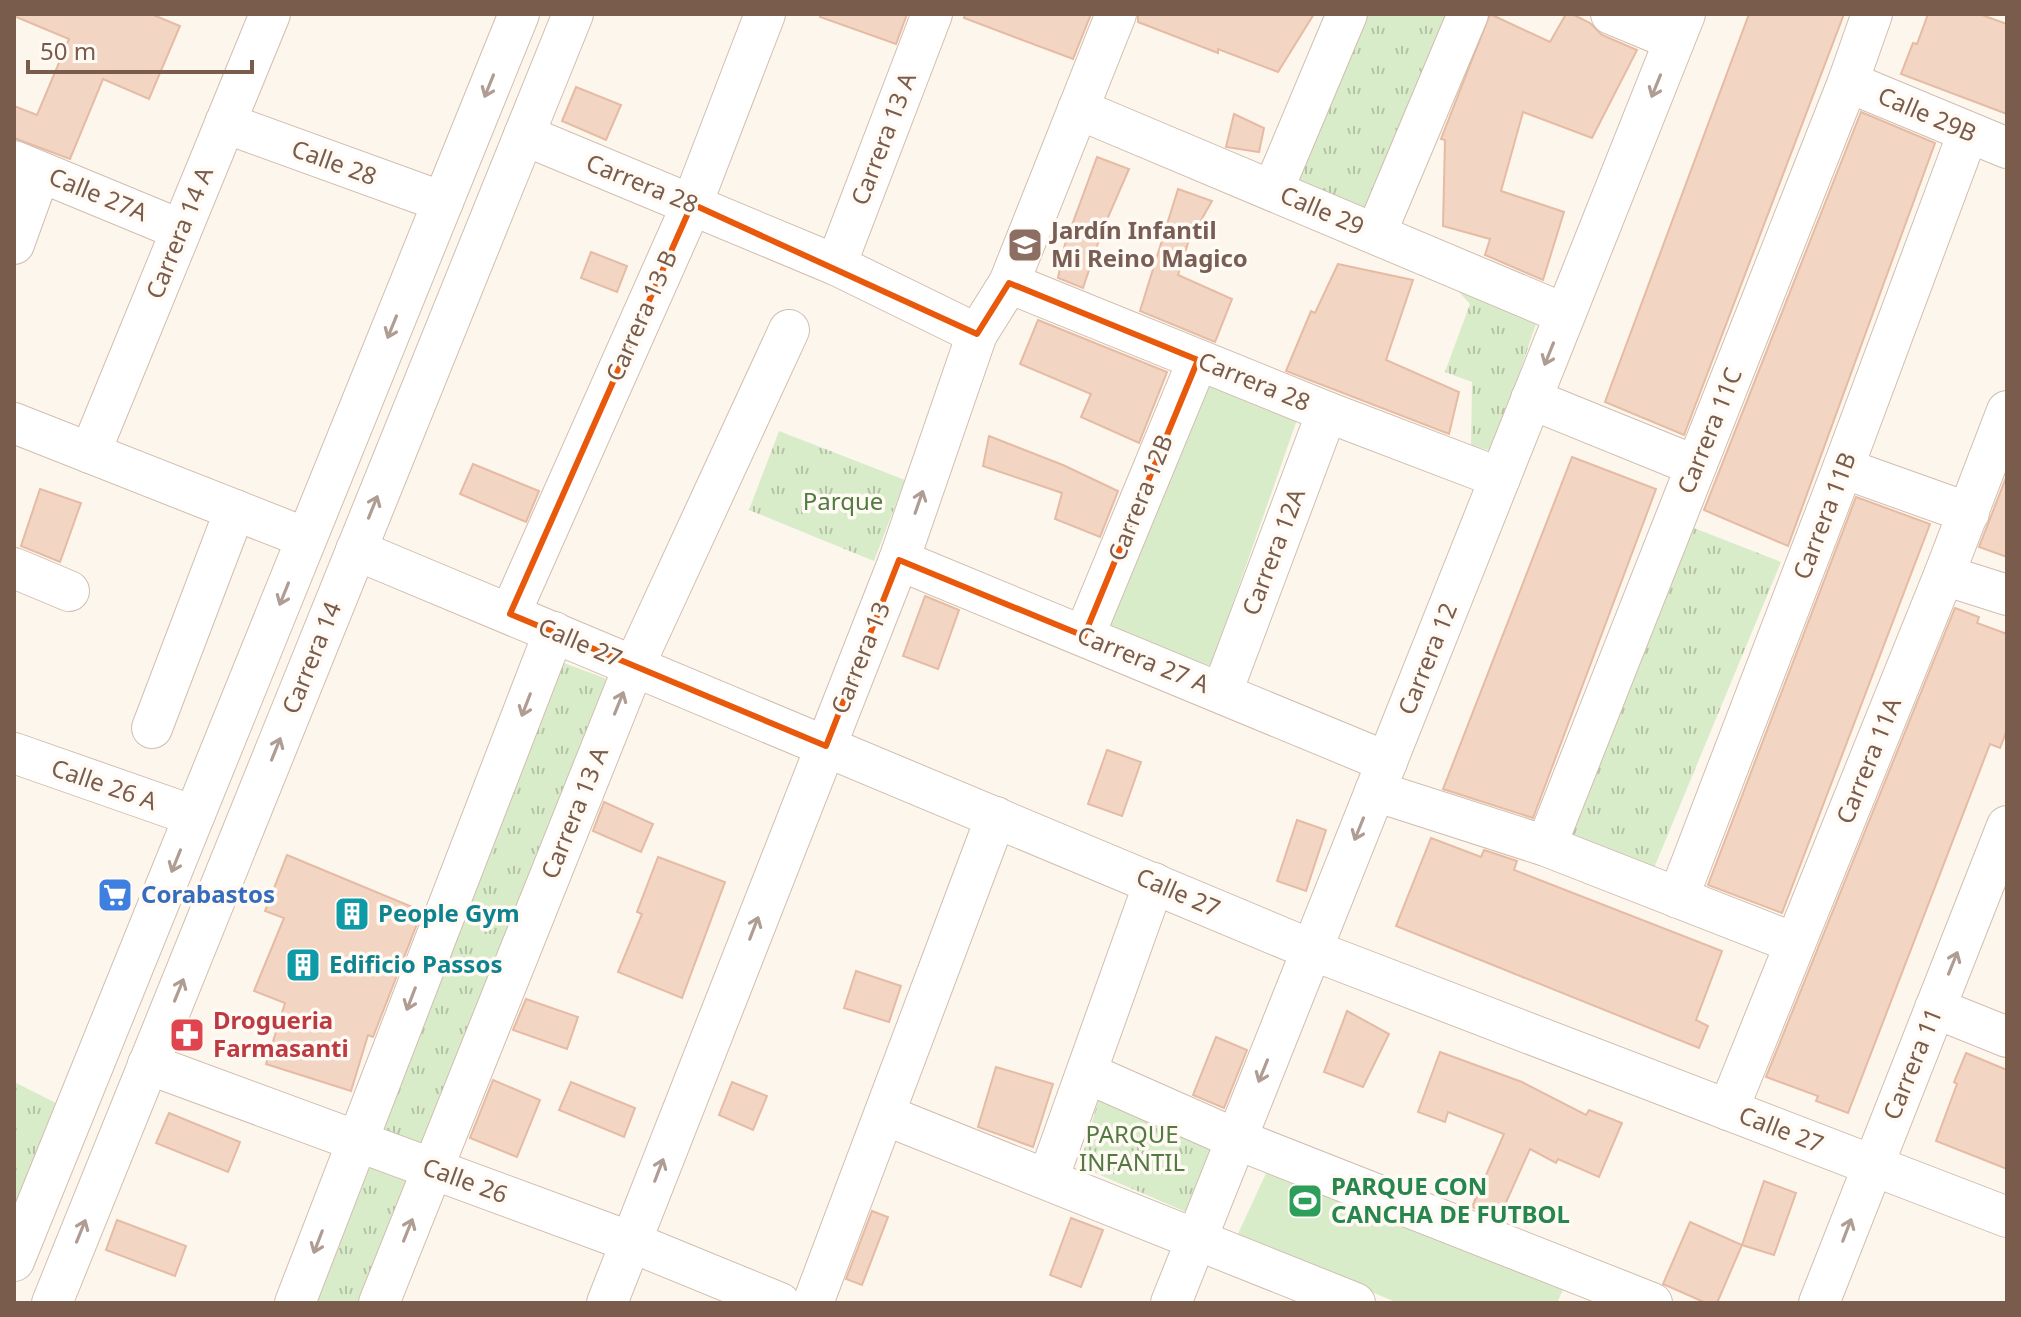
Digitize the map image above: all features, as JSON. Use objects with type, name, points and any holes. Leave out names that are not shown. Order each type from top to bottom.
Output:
[{"type":"street","name":"Carrera 14","points":[[14,1261],[519,14]]},
{"type":"street","name":"Carrera 14","points":[[52,1303],[573,14]]},
{"type":"street","name":"Carrera 13 B","points":[[510,614],[692,204],[765,14]]},
{"type":"street","name":"Carrera 13 A","points":[[836,265],[932,14]]},
{"type":"street","name":"Carrera 13","points":[[607,1303],[899,560],[977,334],[1009,283],[1116,14]]},
{"type":"street","points":[[1273,190],[1347,14]]},
{"type":"street","points":[[1376,233],[1468,14]]},
{"type":"street","points":[[1611,14],[1680,27]]},
{"type":"street","name":"Carrera 11C","points":[[1546,846],[1848,82],[1872,14]]},
{"type":"street","name":"Carrera 14 A","points":[[90,453],[225,123],[264,16]]},
{"type":"street","name":"Carrera 12","points":[[1171,1303],[1680,27]]},
{"type":"street","name":"Calle 29B","points":[[1848,82],[2007,148]]},
{"type":"street","name":"Calle 29","points":[[1078,109],[1565,314]]},
{"type":"street","name":"Calle 28","points":[[225,123],[443,202]]},
{"type":"street","name":"Carrera 11B","points":[[1678,898],[1968,133]]},
{"type":"street","name":"Carrera 28","points":[[524,135],[836,265],[977,334]]},
{"type":"street","points":[[14,244],[27,166]]},
{"type":"street","name":"Calle 27A","points":[[27,166],[181,230]]},
{"type":"street","name":"Carrera 28","points":[[1009,283],[1327,412],[1500,478]]},
{"type":"street","name":"Carrera 13 A","points":[[379,1303],[634,666],[789,330]]},
{"type":"street","name":"Carrera 12B","points":[[1084,636],[1198,360]]},
{"type":"street","points":[[1531,399],[1696,466]]},
{"type":"street","name":"Carrera 11A","points":[[1728,1110],[1969,513],[2007,411]]},
{"type":"street","name":"Carrera 12A","points":[[1222,692],[1327,412]]},
{"type":"street","points":[[14,423],[306,538]]},
{"type":"street","points":[[1843,468],[1969,513]]},
{"type":"street","points":[[152,728],[235,510]]},
{"type":"street","name":"Calle 27","points":[[356,550],[1312,950],[2007,1217]]},
{"type":"street","name":"Carrera 27 A","points":[[899,560],[1222,692],[1381,777],[1546,846],[1794,943]]},
{"type":"street","points":[[14,568],[69,591]]},
{"type":"street","points":[[1944,575],[2007,595]]},
{"type":"street","points":[[295,1303],[554,632]]},
{"type":"street","name":"Calle 26 A","points":[[17,762],[194,816]]},
{"type":"street","points":[[813,1303],[996,817]]},
{"type":"street","name":"Carrera 11","points":[[1819,1303],[2007,826]]},
{"type":"street","points":[[1048,1179],[1154,883]]},
{"type":"street","points":[[1935,1008],[2007,1037]]},
{"type":"street","name":"Calle 26","points":[[148,1064],[631,1242],[780,1303]]},
{"type":"street","points":[[1087,1073],[1584,1290],[1652,1303]]},
{"type":"street","points":[[885,1115],[1355,1303]]},
{"type":"highlighted area","points":[[692,204],[977,334],[1009,283],[1198,360],[1084,636],[899,560],[826,746],[510,614]]},
{"type":"green space","points":[[1352,14],[1462,14],[1372,225],[1280,188]]},
{"type":"green space","points":[[1446,278],[1539,315],[1493,451],[1471,446],[1472,382],[1445,372],[1470,304]]},
{"type":"green space","points":[[1199,375],[1300,411],[1211,666],[1108,630]]},
{"type":"green space","name":"Parque","points":[[779,431],[905,480],[874,561],[749,510]]},
{"type":"green space","points":[[1686,525],[1781,562],[1649,880],[1558,847]]},
{"type":"green space","points":[[556,660],[607,679],[422,1148],[372,1129]]},
{"type":"green space","points":[[14,1082],[64,1107],[14,1229]]},
{"type":"green space","name":"PARQUE INFANTIL","points":[[1100,1095],[1214,1146],[1191,1214],[1079,1166]]},
{"type":"green space","points":[[357,1153],[409,1172],[360,1303],[302,1303]]},
{"type":"green space","name":"PARQUE CON CANCHA DE FUTBOL","points":[[1269,1167],[1566,1283],[1557,1303],[1398,1303],[1237,1236]]},
{"type":"building","points":[[14,14],[151,14],[180,26],[149,99],[103,79],[70,159],[14,138],[14,106],[37,115],[69,39]]},
{"type":"building","points":[[821,14],[907,14],[896,44],[820,17]]},
{"type":"building","points":[[965,14],[1091,14],[1073,59],[964,18]]},
{"type":"building","points":[[1138,14],[1314,14],[1278,72],[1138,22]]},
{"type":"building","points":[[1490,14],[1550,42],[1566,14],[1572,14],[1590,23],[1602,35],[1637,50],[1592,138],[1523,112],[1501,191],[1564,212],[1543,280],[1485,255],[1490,239],[1443,226],[1445,140],[1441,139]]},
{"type":"building","points":[[1749,14],[1844,14],[1684,435],[1605,402]]},
{"type":"building","points":[[1928,14],[1979,14],[2007,24],[2007,114],[1901,74]]},
{"type":"building","points":[[576,87],[621,105],[606,140],[562,121]]},
{"type":"building","points":[[1861,112],[1935,143],[1788,546],[1704,510]]},
{"type":"building","points":[[1234,114],[1264,128],[1259,152],[1226,147]]},
{"type":"building","points":[[1097,157],[1129,169],[1102,231],[1083,288],[1058,278],[1065,244]]},
{"type":"building","points":[[1178,189],[1212,201],[1188,243],[1178,275],[1232,299],[1215,342],[1140,311]]},
{"type":"building","points":[[591,252],[627,266],[617,292],[581,278]]},
{"type":"building","points":[[1338,264],[1413,280],[1386,360],[1459,392],[1449,434],[1286,371],[1311,311],[1315,313]]},
{"type":"building","points":[[1038,320],[1167,372],[1139,443],[1081,417],[1091,394],[1020,364]]},
{"type":"building","points":[[989,436],[1118,491],[1100,537],[1055,519],[1062,493],[983,466]]},
{"type":"building","points":[[1572,457],[1656,489],[1533,818],[1443,789]]},
{"type":"building","points":[[473,464],[539,491],[526,522],[460,494]]},
{"type":"building","points":[[2007,475],[2007,557],[1979,547]]},
{"type":"building","points":[[40,489],[81,503],[60,562],[21,546]]},
{"type":"building","points":[[1856,497],[1930,524],[1782,913],[1708,885]]},
{"type":"building","points":[[925,596],[959,610],[938,669],[903,656]]},
{"type":"building","points":[[1955,608],[1979,617],[1977,623],[2007,634],[2007,730],[2000,748],[1990,744],[1848,1113],[1816,1101],[1818,1096],[1766,1077]]},
{"type":"building","points":[[1107,750],[1141,762],[1122,816],[1088,804]]},
{"type":"building","points":[[604,802],[653,824],[641,852],[593,831]]},
{"type":"building","points":[[1297,820],[1326,830],[1306,891],[1277,881]]},
{"type":"building","points":[[1431,838],[1481,857],[1484,850],[1517,861],[1514,870],[1722,951],[1696,1020],[1708,1026],[1699,1048],[1396,926]]},
{"type":"building","points":[[287,855],[422,911],[373,1037],[368,1035],[351,1091],[266,1064],[285,1003],[254,991],[284,918],[265,911]]},
{"type":"building","points":[[658,857],[725,882],[682,998],[618,972],[642,914],[637,912]]},
{"type":"building","points":[[856,971],[901,986],[889,1022],[844,1008]]},
{"type":"building","points":[[526,999],[578,1017],[567,1049],[513,1030]]},
{"type":"building","points":[[1347,1011],[1389,1034],[1363,1087],[1324,1072]]},
{"type":"building","points":[[1216,1037],[1247,1050],[1224,1108],[1193,1095]]},
{"type":"building","points":[[1440,1052],[1522,1082],[1586,1115],[1589,1110],[1622,1123],[1599,1177],[1558,1159],[1556,1163],[1530,1149],[1499,1218],[1472,1207],[1504,1134],[1448,1112],[1445,1122],[1418,1112]]},
{"type":"building","points":[[1966,1053],[2007,1070],[2007,1169],[1936,1141]]},
{"type":"building","points":[[996,1067],[1053,1084],[1033,1147],[978,1127]]},
{"type":"building","points":[[493,1080],[540,1100],[517,1157],[470,1138]]},
{"type":"building","points":[[571,1082],[635,1108],[624,1137],[559,1110]]},
{"type":"building","points":[[732,1082],[767,1096],[753,1130],[719,1115]]},
{"type":"building","points":[[169,1113],[240,1142],[228,1172],[156,1143]]},
{"type":"building","points":[[1764,1181],[1796,1193],[1774,1255],[1742,1245]]},
{"type":"building","points":[[872,1211],[888,1217],[862,1285],[846,1279]]},
{"type":"building","points":[[1071,1218],[1103,1230],[1081,1287],[1050,1275]]},
{"type":"building","points":[[117,1220],[186,1246],[175,1276],[106,1250]]},
{"type":"building","points":[[1690,1222],[1742,1245],[1717,1303],[1706,1303],[1663,1284]]},
{"type":"place","name":"Jardín Infantil Mi Reino Magico","points":[[1025,245]]},
{"type":"place","name":"Corabastos","points":[[115,895]]},
{"type":"place","name":"People Gym","points":[[352,914]]},
{"type":"place","name":"Edificio Passos","points":[[303,965]]},
{"type":"place","name":"Drogueria Farmasanti","points":[[187,1035]]},
{"type":"place","name":"PARQUE CON CANCHA DE FUTBOL","points":[[1305,1201]]}]
